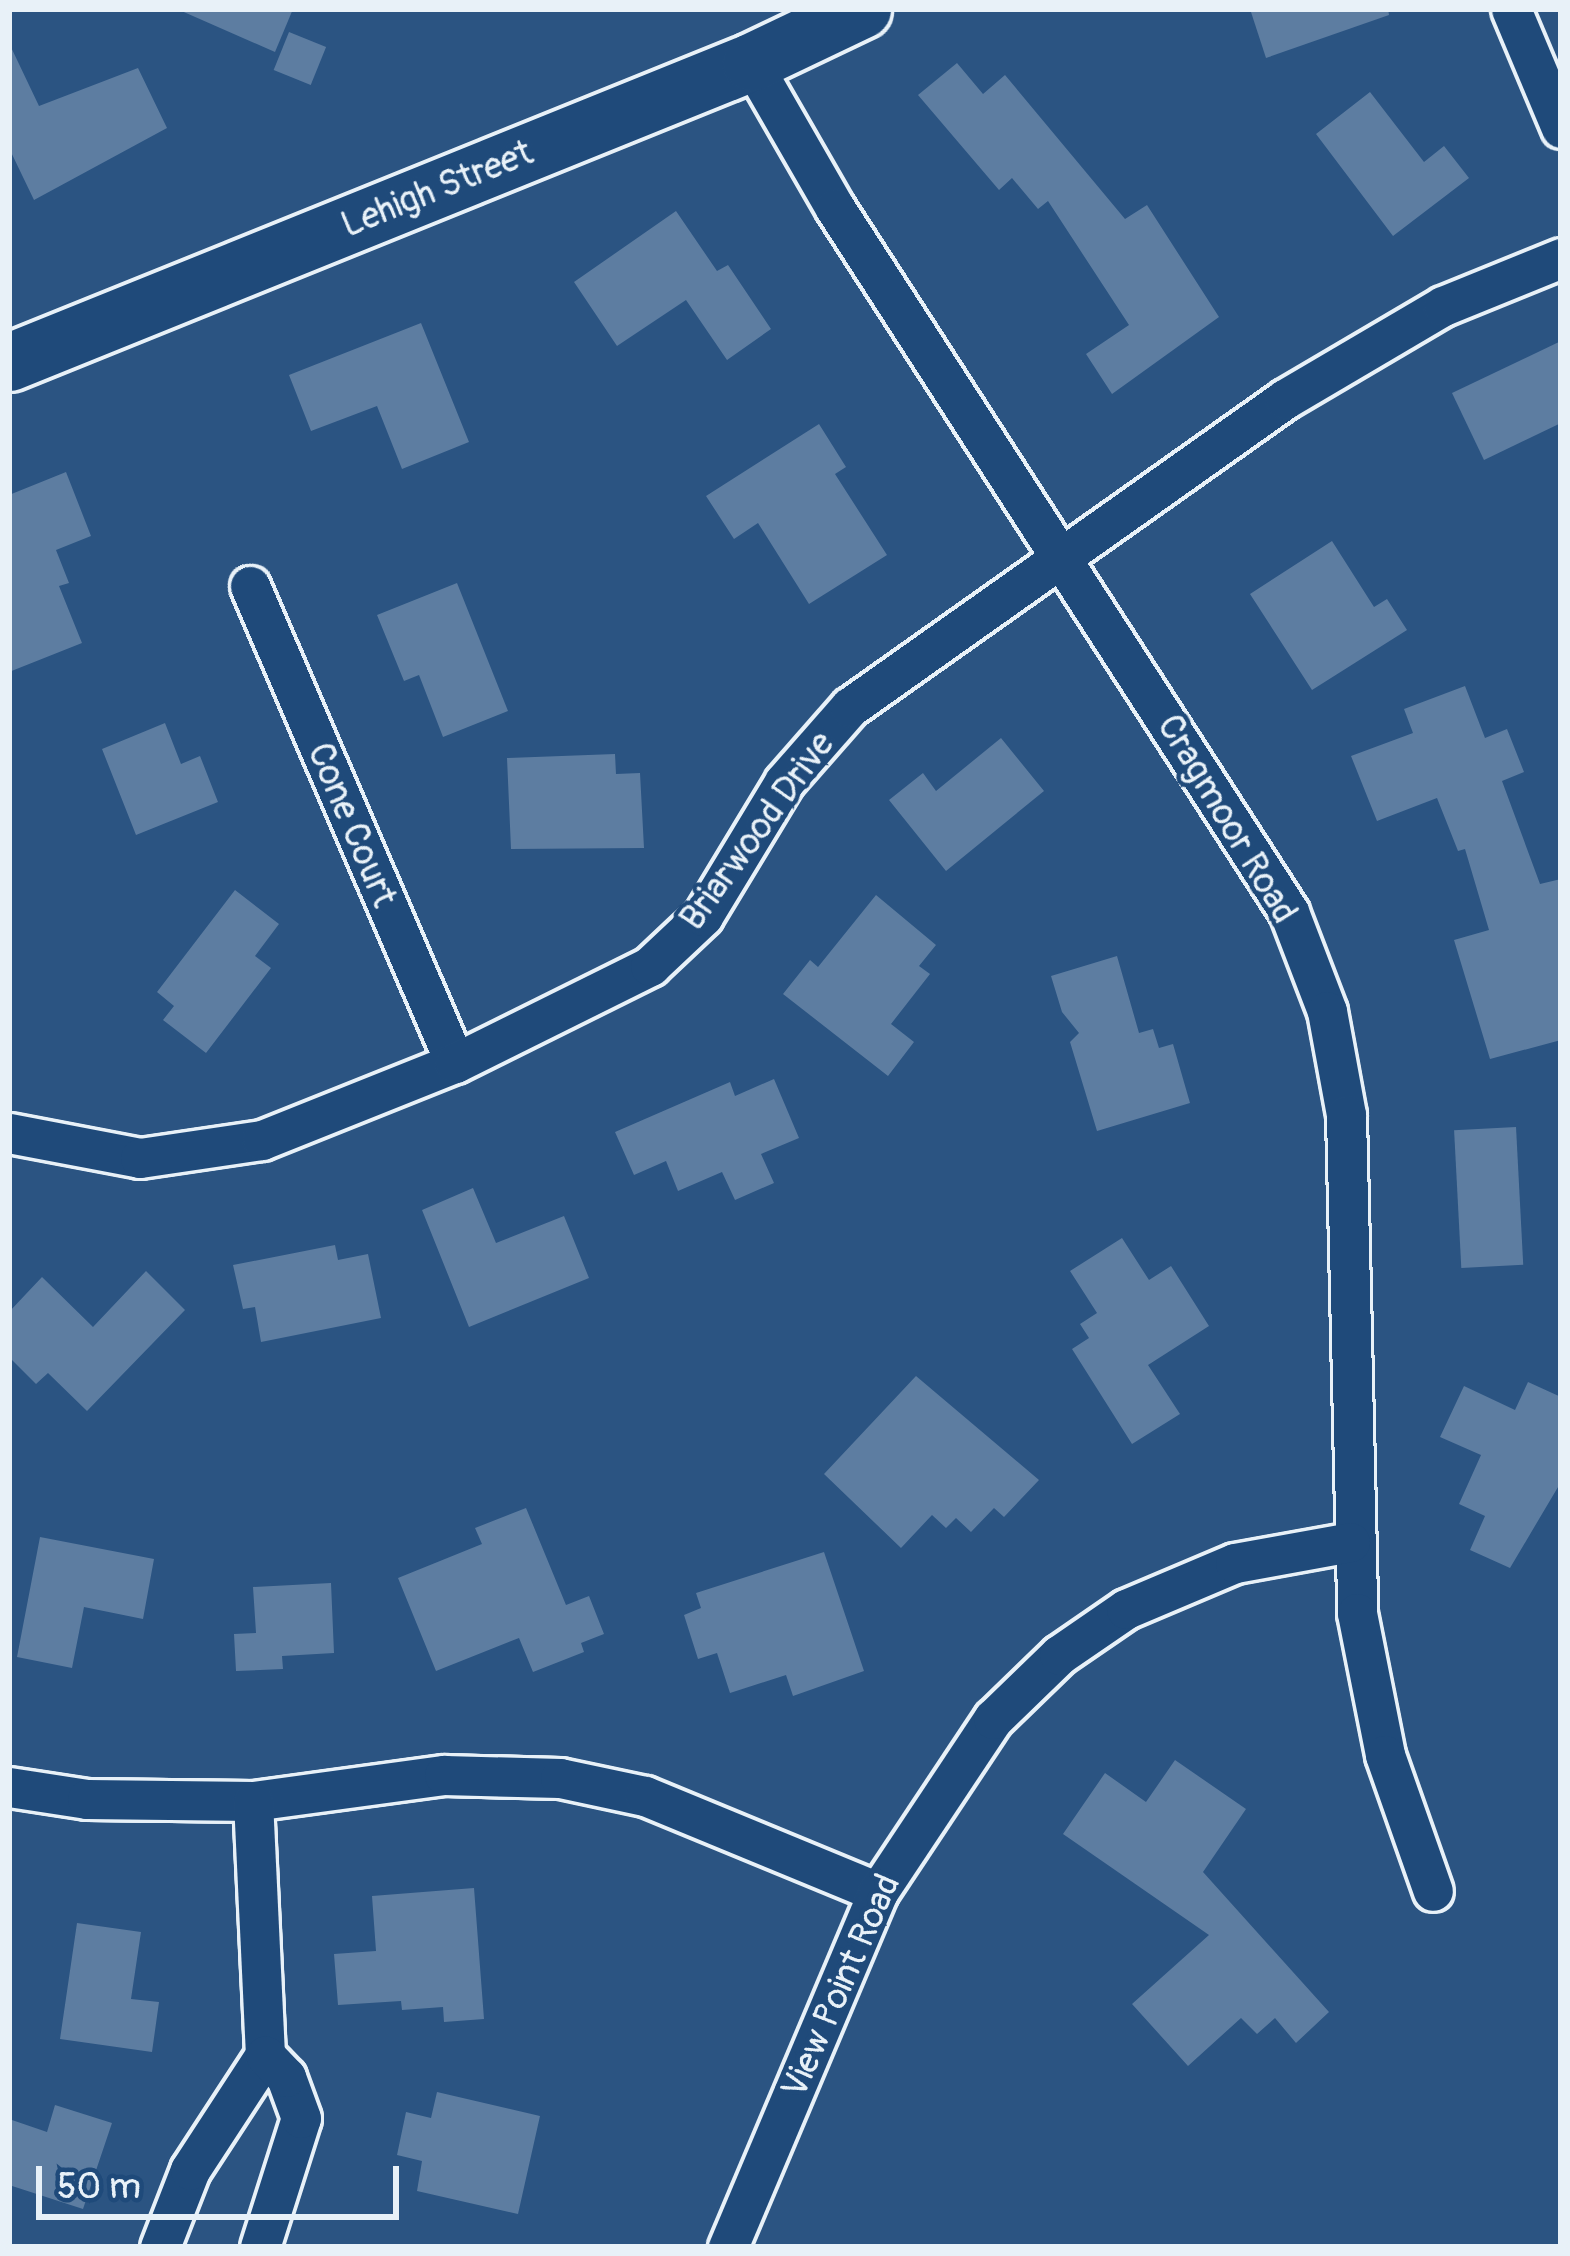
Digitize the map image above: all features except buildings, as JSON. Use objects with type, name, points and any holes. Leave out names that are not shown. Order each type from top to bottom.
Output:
[{"type":"street","name":"Lehigh Street","points":[[9,362],[752,62],[862,9]]},
{"type":"street","points":[[1510,9],[1561,128]]},
{"type":"street","name":"Cragmoor Road","points":[[752,62],[835,208],[1067,558],[1288,912],[1327,1011],[1346,1115],[1350,1542],[1385,1755],[1432,1891]]},
{"type":"street","name":"Briarwood Drive","points":[[9,1132],[140,1158],[262,1140],[455,1063],[650,966],[703,916],[784,782],[850,707],[1286,399],[1444,306],[1561,258]]},
{"type":"street","name":"Cone Court","points":[[250,586],[455,1063]]},
{"type":"street","name":"View Point Road","points":[[728,2247],[878,1892],[993,1719],[1059,1655],[1126,1610],[1235,1564],[1350,1542]]},
{"type":"street","points":[[9,1787],[87,1799],[253,1801],[444,1775],[560,1778],[646,1796],[878,1892]]},
{"type":"street","points":[[160,2247],[190,2170],[266,2055],[253,1801]]},
{"type":"street","points":[[260,2247],[301,2118],[286,2077],[266,2055]]}]
